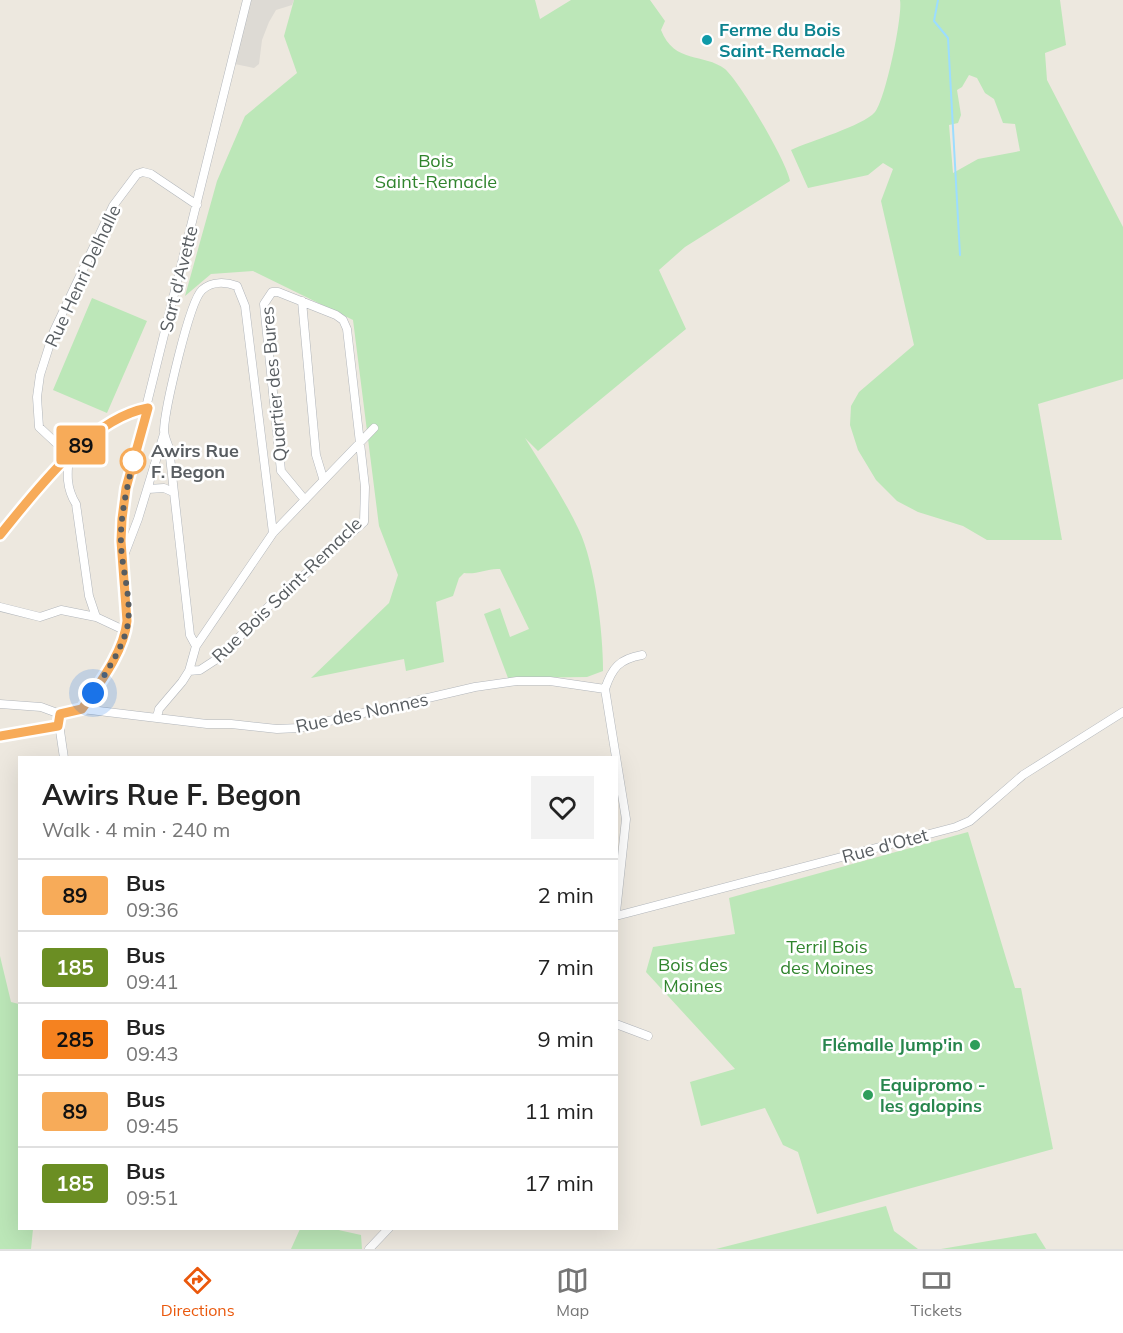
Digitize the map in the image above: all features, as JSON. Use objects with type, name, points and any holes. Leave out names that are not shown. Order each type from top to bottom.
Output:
[{"type":"street","name":"Sart d'Avette","points":[[82,709],[113,660],[126,631],[128,608],[122,560],[122,519],[126,488],[148,408],[246,0]]},
{"type":"street","name":"Rue Henri Delhalle","points":[[69,455],[39,427],[37,397],[40,375],[54,331],[114,206],[137,174],[143,172],[151,174],[197,206]]},
{"type":"street","points":[[196,646],[190,635],[169,448],[164,434],[166,412],[192,309],[201,291],[214,284],[225,282],[237,286],[245,306],[273,533]]},
{"type":"street","name":"Quartier des Bures","points":[[304,500],[281,471],[264,304],[272,292],[302,301],[316,455],[323,478]]},
{"type":"street","points":[[302,301],[336,315],[343,320],[348,329],[359,442]]},
{"type":"street","points":[[0,535],[69,455],[132,411],[148,408]]},
{"type":"street","points":[[189,671],[196,646],[273,533],[323,478],[374,428]]},
{"type":"street","name":"Sart d'Avette","points":[[122,560],[148,489],[164,434]]},
{"type":"street","name":"Rue Bois Saint-Remacle","points":[[158,717],[159,709],[189,671],[200,670],[220,657],[255,620],[364,522],[367,509],[359,442]]},
{"type":"street","points":[[69,455],[67,477],[71,496],[76,504],[89,596],[96,616]]},
{"type":"street","points":[[148,489],[164,488],[173,492]]},
{"type":"street","points":[[122,519],[138,519]]},
{"type":"street","points":[[0,607],[40,617],[62,610],[96,616],[126,631]]},
{"type":"street","points":[[616,756],[605,689],[615,666],[621,660],[642,655]]},
{"type":"street","name":"Rue des Nonnes","points":[[82,709],[277,729],[299,728],[475,687],[517,681],[550,681],[605,689]]},
{"type":"street","points":[[0,704],[41,708],[60,714],[82,709]]},
{"type":"street","name":"Rue d'Otet","points":[[618,913],[956,827],[970,821],[1023,775],[1123,712]]},
{"type":"street","points":[[60,714],[58,726],[64,756]]},
{"type":"street","points":[[0,736],[58,726]]},
{"type":"street","points":[[618,769],[626,819],[618,895]]},
{"type":"street","points":[[618,1025],[648,1036]]},
{"type":"street","points":[[371,1248],[387,1230]]},
{"type":"shaded area","points":[[250,0],[294,0],[292,5],[276,10],[262,40],[259,64],[254,68],[235,64]]},
{"type":"green space","name":"Bois Saint-Remacle","points":[[294,0],[535,0],[540,19],[571,0],[650,0],[665,21],[661,30],[674,48],[681,53],[717,64],[732,77],[781,157],[790,181],[685,247],[659,270],[686,329],[538,451],[525,438],[567,506],[585,544],[597,599],[602,637],[603,671],[587,677],[508,678],[484,614],[500,608],[510,637],[529,629],[500,569],[495,569],[464,573],[459,578],[453,596],[436,602],[444,662],[406,671],[404,659],[311,678],[389,603],[398,575],[379,526],[353,320],[253,271],[211,274],[185,296],[217,181],[245,116],[297,73],[284,36]]},
{"type":"green space","points":[[900,0],[1060,0],[1066,45],[1045,53],[1047,80],[1123,227],[1123,379],[1038,404],[1062,540],[987,540],[963,526],[918,512],[897,501],[876,480],[858,450],[850,425],[851,406],[859,392],[914,345],[881,201],[893,169],[883,163],[868,175],[808,188],[791,150],[848,128],[875,112],[888,76]],"holes":[[[969,75],[977,78],[985,93],[994,99],[1003,123],[1015,124],[1020,151],[978,159],[953,173],[949,125],[958,123],[961,115],[957,90],[962,87]]]},
{"type":"green space","points":[[92,298],[147,321],[107,413],[53,390]]},
{"type":"green space","points":[[968,832],[1015,988],[1021,988],[1053,1149],[817,1214],[798,1152],[783,1145],[765,1108],[701,1126],[690,1082],[735,1069],[646,972],[653,947],[735,934],[729,898]]},
{"type":"green space","points":[[0,956],[11,1002],[18,1004],[18,1230],[33,1230],[31,1249],[0,1249]]},
{"type":"green space","points":[[886,1206],[894,1231],[918,1249],[716,1249]]},
{"type":"green space","points":[[300,1230],[338,1230],[361,1235],[362,1249],[291,1249]]},
{"type":"green space","points":[[1036,1233],[1046,1249],[941,1249]]},
{"type":"waterway","points":[[938,0],[934,21],[948,38],[960,255]]},
{"type":"bus line","name":"89","points":[[0,535],[49,475],[69,455],[132,411],[148,408],[126,488],[121,541],[128,608],[126,631],[113,660],[82,709],[60,714],[58,726],[0,736]]},
{"type":"place","name":"Ferme du Bois Saint-Remacle","points":[[707,40]]},
{"type":"place","name":"Awirs Rue F. Begon","points":[[133,461]]},
{"type":"place","name":"Flémalle Jump'in","points":[[975,1045]]},
{"type":"place","name":"Equipromo - les galopins","points":[[868,1095]]},
{"type":"route","points":[[93,693],[113,660],[126,631],[128,608],[121,541],[126,488],[133,461]]},
{"type":"park label","name":"Terril Bois des Moines","points":[[827,957]]},
{"type":"park label","name":"Bois des Moines","points":[[693,975]]}]
